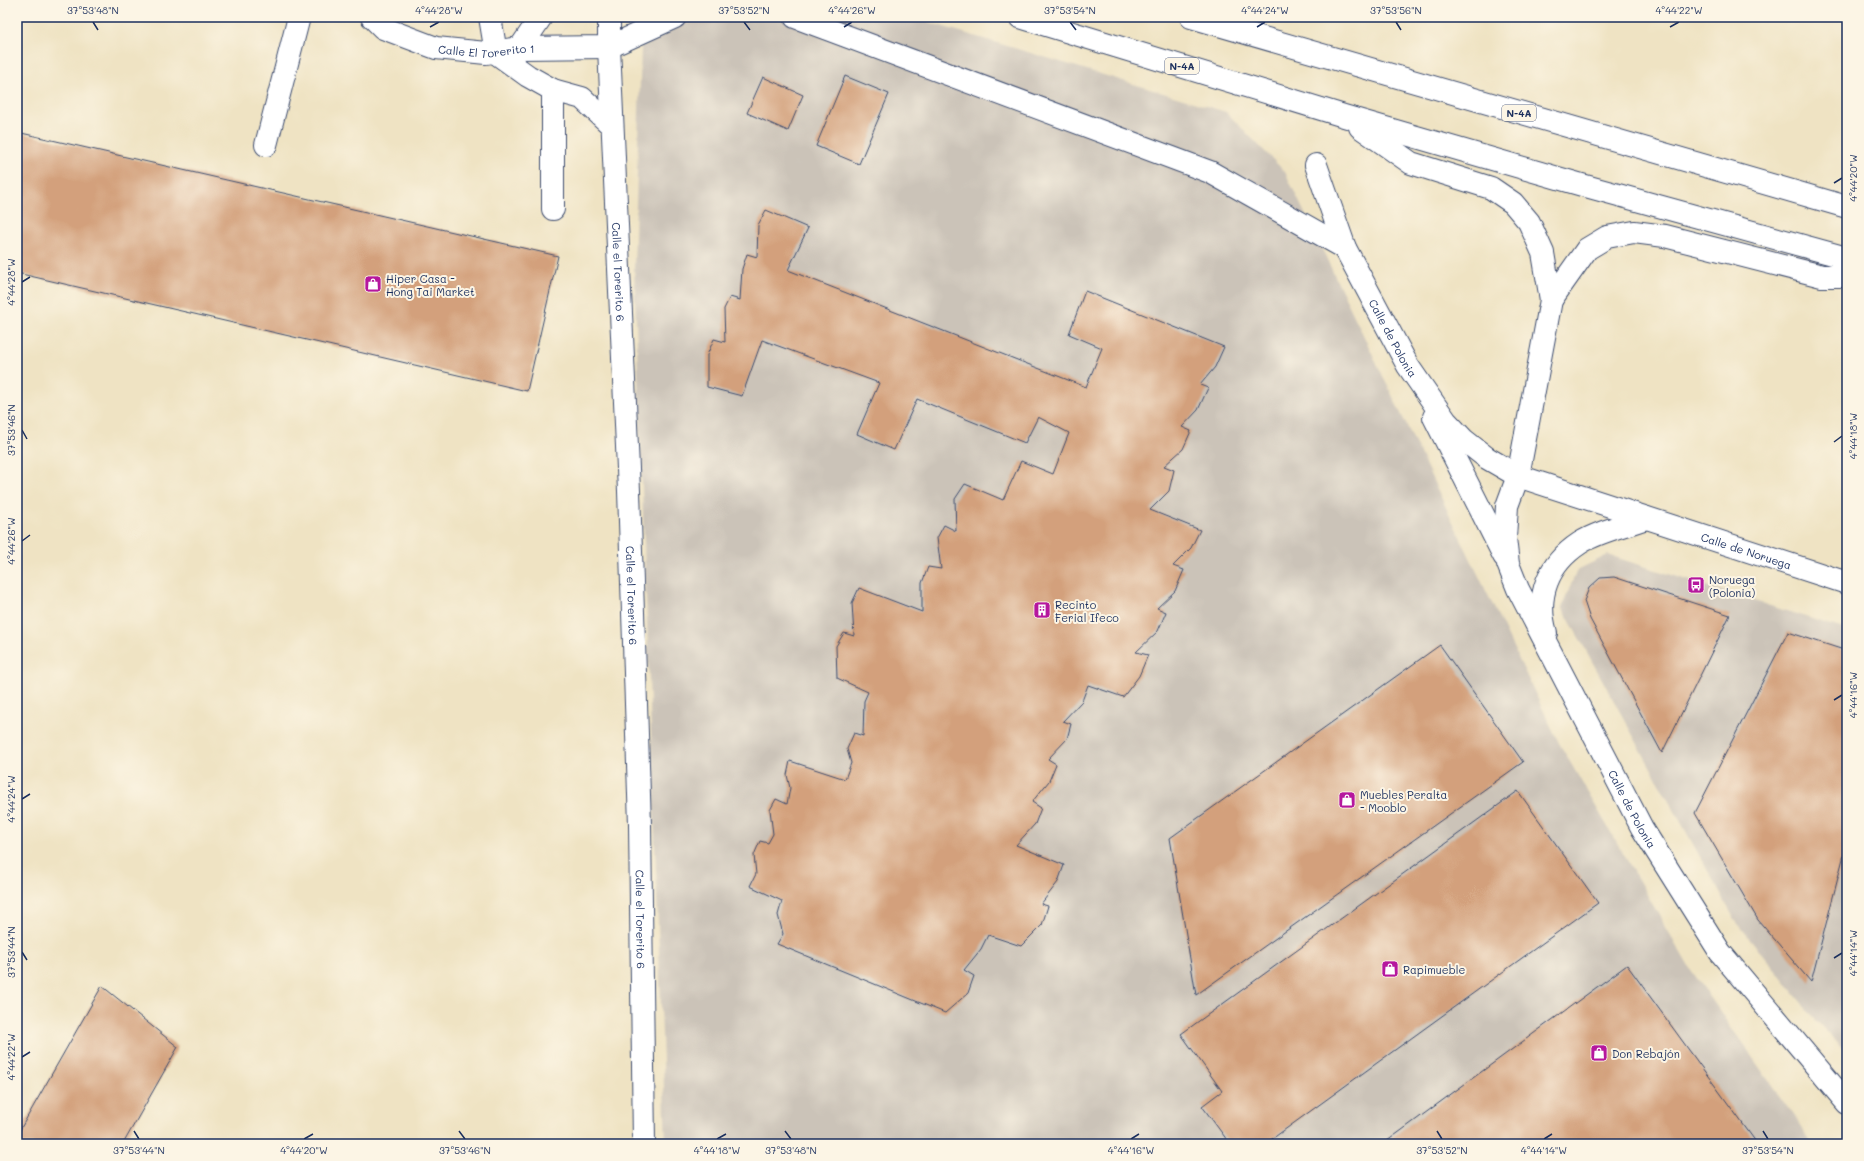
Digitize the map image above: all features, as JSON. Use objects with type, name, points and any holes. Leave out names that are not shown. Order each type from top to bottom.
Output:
[{"type":"street","points":[[266,145],[299,17]]},
{"type":"street","name":"Calle El Torerito 1","points":[[372,17],[383,28],[436,48],[496,53],[520,48],[608,47]]},
{"type":"street","points":[[490,17],[496,53],[528,76],[553,90],[582,98],[612,126]]},
{"type":"street","points":[[520,48],[541,17]]},
{"type":"street","name":"Calle el Torerito 6","points":[[609,17],[608,47],[629,483],[640,817],[644,1144]]},
{"type":"street","points":[[608,47],[675,17]]},
{"type":"street","points":[[795,17],[1210,172],[1345,248]]},
{"type":"street","name":"N-4A","points":[[1020,17],[1344,116],[1582,186],[1847,258]]},
{"type":"street","name":"N-4A","points":[[1191,17],[1847,206]]},
{"type":"street","points":[[553,90],[553,209]]},
{"type":"street","points":[[1344,116],[1411,163],[1490,188],[1513,203],[1529,222],[1543,253],[1551,300],[1518,476]]},
{"type":"street","name":"Calle de Polonia","points":[[1316,165],[1345,248],[1408,366],[1446,421],[1464,440],[1487,458],[1518,476],[1646,518]]},
{"type":"street","points":[[1551,300],[1587,249],[1607,236],[1634,232],[1665,236],[1822,276],[1847,276]]},
{"type":"street","points":[[1408,366],[1508,564]]},
{"type":"street","name":"Calle de Polonia","points":[[1518,476],[1507,506],[1505,538],[1508,564],[1518,589],[1642,828],[1720,952],[1847,1103]]},
{"type":"street","points":[[1551,653],[1541,618],[1542,598],[1546,581],[1560,559],[1581,543],[1646,518]]},
{"type":"street","name":"Calle de Noruega","points":[[1646,518],[1847,582]]},
{"type":"shaded area","points":[[642,17],[911,17],[1226,112],[1285,172],[1559,743],[1689,967],[1813,1144],[666,1144],[634,267]]},
{"type":"shaded area","points":[[1608,555],[1847,630],[1847,1053],[1813,1017],[1735,920],[1562,607],[1577,570]]},
{"type":"building","points":[[845,76],[889,94],[859,164],[816,146]]},
{"type":"building","points":[[763,77],[803,95],[788,131],[747,113]]},
{"type":"building","name":"Hiper Casa - Hong Tai Market","points":[[17,132],[558,256],[527,391],[17,273]]},
{"type":"building","name":"Recinto Ferial Ifeco","points":[[766,210],[808,228],[788,270],[1086,387],[1102,348],[1069,334],[1085,291],[1224,347],[1215,367],[1200,385],[1208,388],[1198,410],[1182,427],[1191,431],[1183,449],[1164,466],[1174,470],[1169,491],[1150,510],[1200,530],[1191,548],[1173,566],[1184,570],[1175,591],[1157,608],[1166,612],[1158,631],[1136,652],[1148,655],[1139,676],[1123,697],[1088,685],[1082,701],[1063,721],[1071,724],[1067,739],[1048,759],[1056,764],[1049,781],[1032,802],[1041,808],[1035,824],[1016,845],[1064,865],[1058,882],[1041,904],[1048,906],[1042,925],[1021,946],[988,935],[981,949],[964,970],[974,976],[968,993],[945,1013],[777,944],[783,934],[778,915],[782,901],[750,886],[756,874],[754,855],[760,841],[768,843],[773,834],[770,810],[776,799],[787,804],[790,788],[787,775],[790,761],[845,779],[851,763],[847,749],[854,733],[863,736],[864,701],[868,692],[837,678],[836,646],[844,633],[854,636],[852,603],[859,588],[922,612],[922,583],[928,567],[941,569],[937,538],[944,525],[956,531],[955,499],[965,484],[1003,500],[1021,461],[1053,474],[1069,433],[1038,417],[1025,443],[917,399],[894,450],[857,434],[879,383],[762,340],[742,396],[707,387],[707,355],[714,339],[725,342],[724,309],[730,297],[740,300],[742,269],[747,254],[757,257],[758,225]]},
{"type":"building","points":[[1614,577],[1730,615],[1662,753],[1590,619],[1584,601],[1589,588],[1600,578]]},
{"type":"building","points":[[1788,632],[1847,651],[1847,843],[1811,982],[1758,920],[1695,813]]},
{"type":"building","name":"Muebles Peralta - Mooblo","points":[[1440,645],[1523,762],[1196,995],[1170,838]]},
{"type":"building","name":"Rapimueble","points":[[1518,791],[1598,903],[1265,1144],[1230,1144],[1202,1106],[1222,1091],[1181,1034]]},
{"type":"building","name":"Don Rebajón","points":[[1627,965],[1756,1142],[1752,1144],[1383,1144]]},
{"type":"building","points":[[102,986],[178,1047],[123,1144],[17,1144],[17,1135]]},
{"type":"building","points":[[263,1140],[268,1144],[260,1144]]},
{"type":"place","name":"Hiper Casa - Hong Tai Market","points":[[373,284]]},
{"type":"place","name":"Noruega (Polonia)","points":[[1696,585]]},
{"type":"place","name":"Recinto Ferial Ifeco","points":[[1042,610]]},
{"type":"place","name":"Muebles Peralta - Mooblo","points":[[1347,800]]},
{"type":"place","name":"Rapimueble","points":[[1390,969]]},
{"type":"place","name":"Don Rebajón","points":[[1599,1053]]}]
